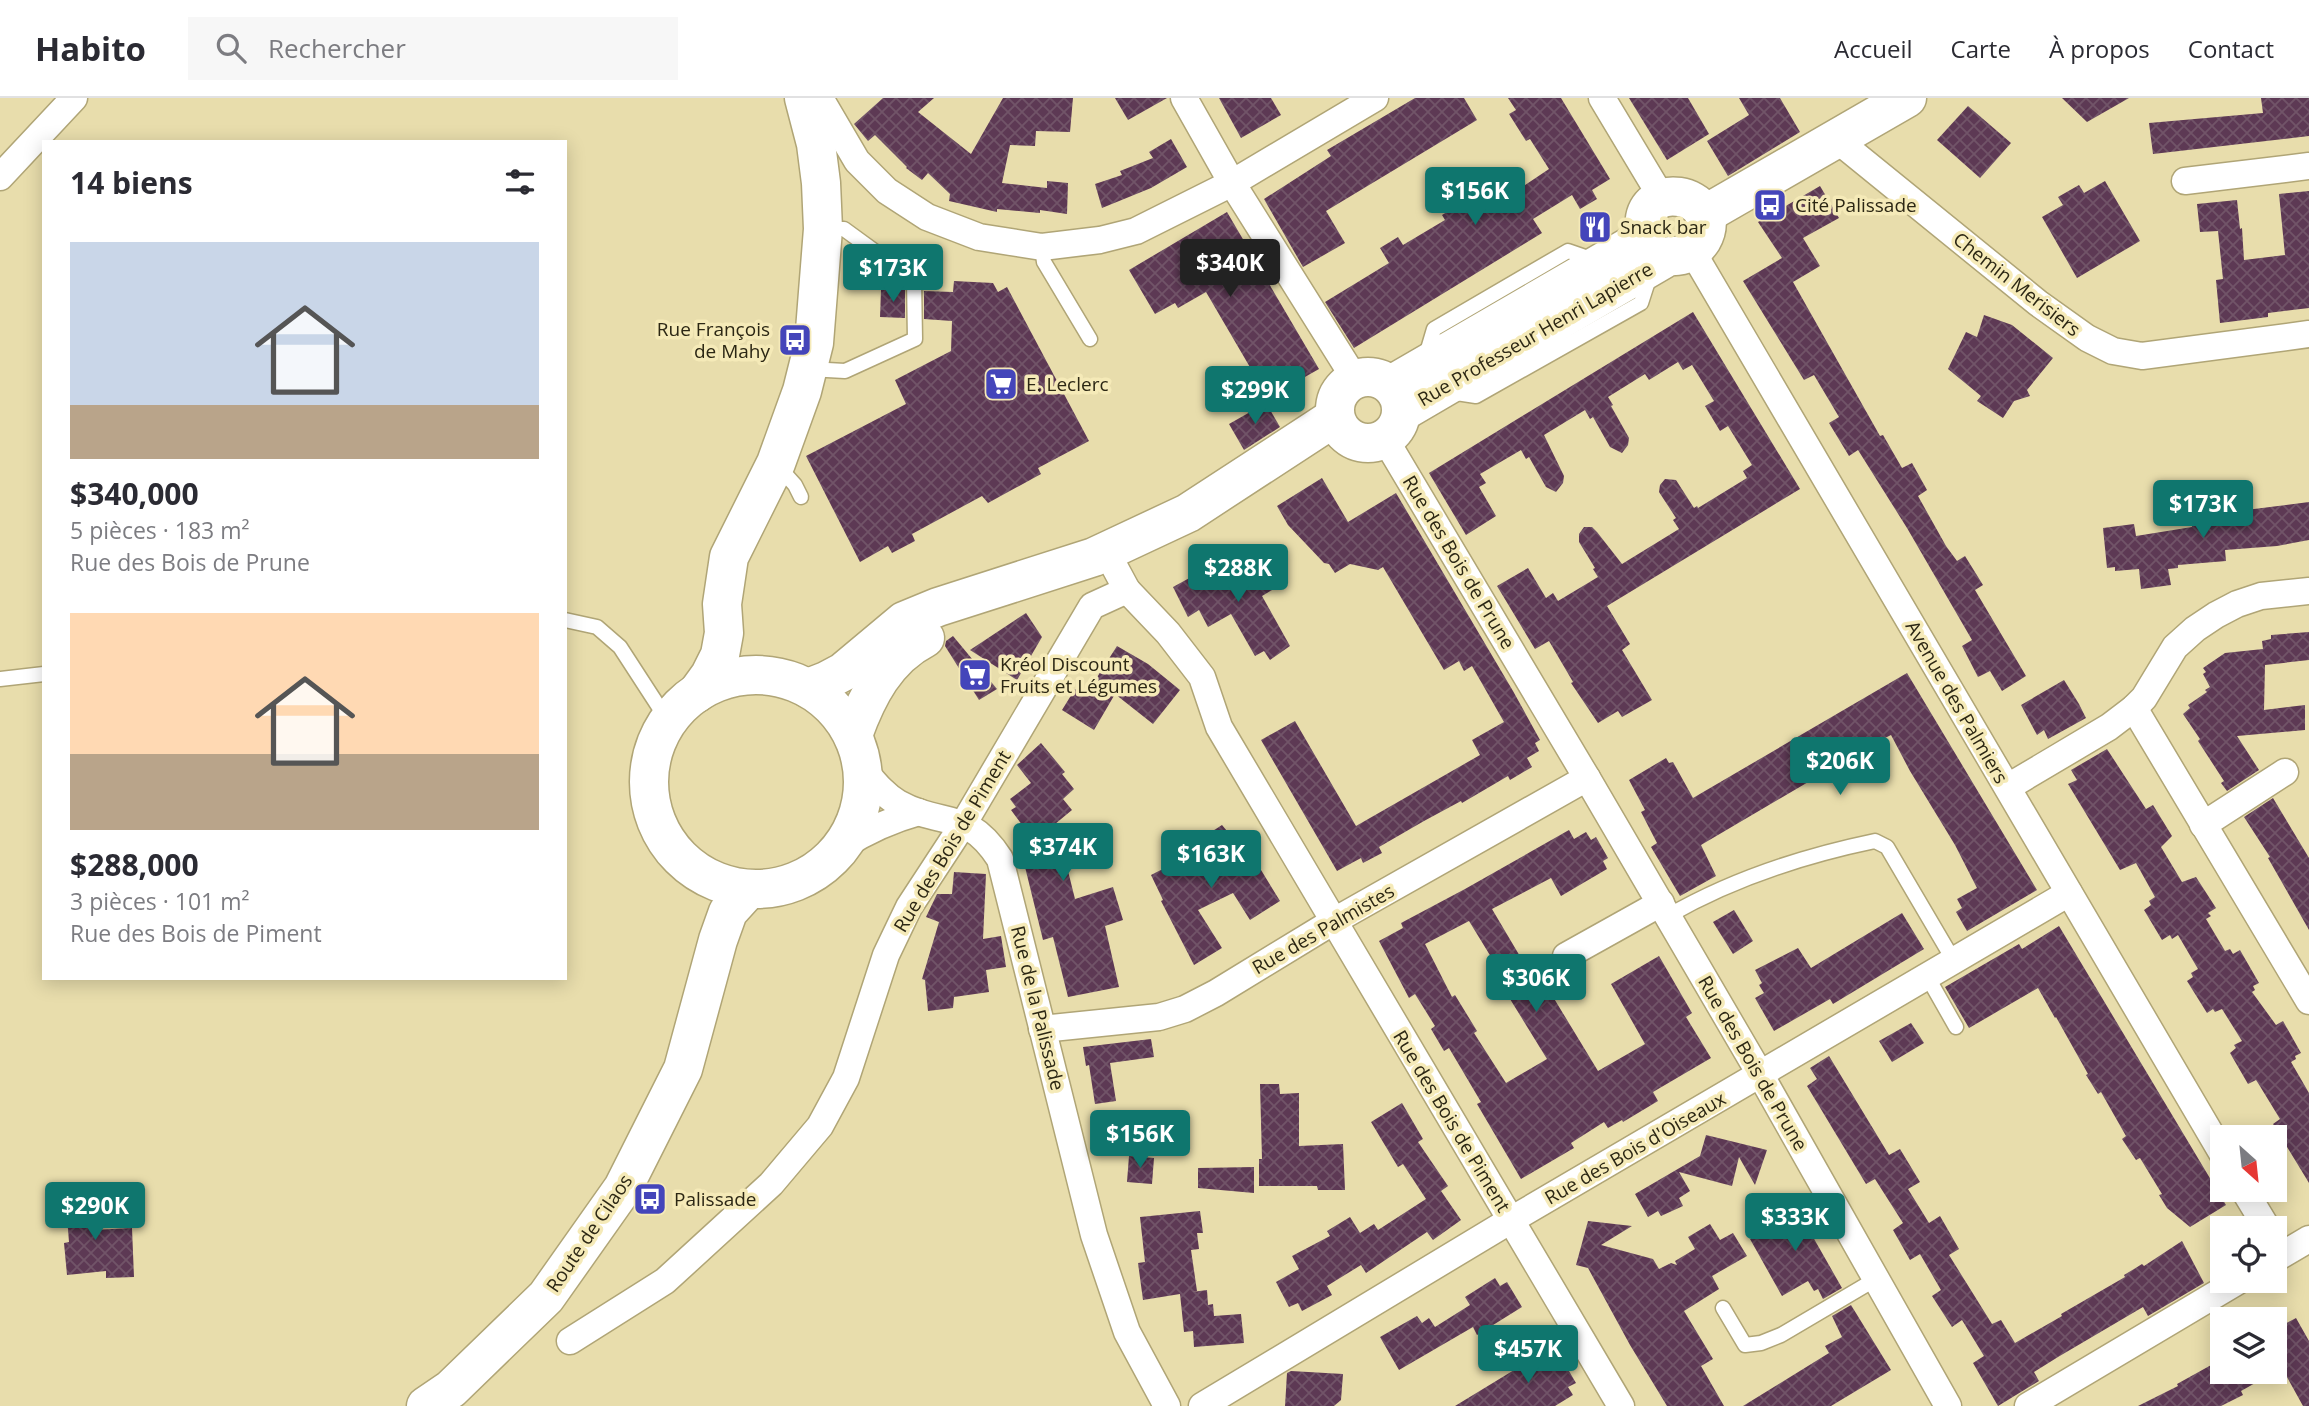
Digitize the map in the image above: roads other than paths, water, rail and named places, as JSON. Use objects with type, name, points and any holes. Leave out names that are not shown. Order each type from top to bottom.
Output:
[{"type":"main road","points":[[697,692],[710,675],[720,654],[724,633],[722,604],[729,556],[776,463],[802,391],[814,343],[823,229],[816,144],[804,98]]},
{"type":"main road","points":[[1704,215],[1908,98]]},
{"type":"main road","points":[[1672,195],[1682,196],[1699,206],[1704,215],[1704,235],[1665,252],[1644,228],[1649,210],[1662,198],[1672,195]]},
{"type":"main road","name":"Rue Professeur Henri Lapierre","points":[[1384,403],[1602,263],[1665,252]]},
{"type":"main road","name":"Rue Professeur Henri Lapierre","points":[[858,752],[865,702],[884,672],[909,646],[947,627],[1116,570],[1188,515],[1384,403],[1665,252]]},
{"type":"main road","name":"Rue Professeur Henri Lapierre","points":[[808,688],[843,672],[904,621],[938,607],[1116,570]]},
{"type":"main road","points":[[724,633],[746,663],[759,675]]},
{"type":"main road","points":[[759,675],[785,678],[808,688],[834,708],[858,752],[863,799],[856,824],[843,846],[828,862],[791,885],[769,890],[748,890],[723,885],[700,875],[673,852],[655,822],[648,788],[653,752],[668,721],[681,705],[697,692],[733,677],[759,675]]},
{"type":"main road","name":"Route de Cilaos","points":[[700,875],[709,895],[718,940]]},
{"type":"main road","name":"Route de Cilaos","points":[[426,1406],[451,1389],[546,1297],[623,1188],[683,1069],[728,912],[748,890]]},
{"type":"street","points":[[0,177],[74,98]]},
{"type":"street","points":[[820,98],[857,161],[887,191],[927,217],[979,237],[1042,247],[1100,240],[1136,232],[1232,183],[1375,98]]},
{"type":"street","name":"Rue des Bois de Prune","points":[[1184,98],[1232,183],[1384,403],[1587,778],[1760,1074],[1948,1406]]},
{"type":"street","points":[[1602,98],[1662,198]]},
{"type":"street","name":"Chemin Merisiers","points":[[1836,139],[2038,303],[2087,338],[2113,351],[2142,356],[2309,334]]},
{"type":"street","points":[[2185,181],[2309,166]]},
{"type":"street","name":"Avenue des Palmiers","points":[[1665,252],[2008,788],[2210,1133]]},
{"type":"street","name":"Rue des Bois de Piment","points":[[570,1341],[664,1281],[771,1184],[820,1126],[846,1078],[886,955],[909,907],[964,823],[1116,570],[1202,677],[1219,727],[1621,1406]]},
{"type":"street","points":[[2008,788],[2109,727],[2134,708],[2144,698],[2175,647],[2195,629],[2237,604],[2261,597],[2309,591]]},
{"type":"street","points":[[2134,708],[2309,1001]]},
{"type":"street","name":"Rue de la Palissade","points":[[858,752],[878,788],[897,803],[919,812],[964,823],[979,832],[991,844],[1000,859],[1094,1235],[1127,1332],[1167,1406]]},
{"type":"street","points":[[2203,824],[2285,772]]},
{"type":"street","name":"Rue des Palmistes","points":[[1042,1029],[1159,1017],[1185,1009],[1587,778]]},
{"type":"street","name":"Rue de la Palissade","points":[[843,846],[891,819],[919,812]]},
{"type":"street","name":"Rue des Bois d'Oiseaux","points":[[1202,1406],[1511,1220],[2069,893]]},
{"type":"street","points":[[1566,956],[1664,910]]},
{"type":"street","points":[[2287,1248],[2309,1239]]},
{"type":"street","points":[[2028,1406],[2218,1293]]},
{"type":"lane","points":[[807,369],[845,371],[915,340],[914,280],[844,229],[823,229]]},
{"type":"lane","points":[[1042,247],[1044,262],[1090,339]]},
{"type":"lane","points":[[776,463],[795,485],[801,497]]},
{"type":"lane","points":[[567,620],[597,626],[620,647],[668,721]]},
{"type":"lane","points":[[0,679],[42,674]]},
{"type":"lane","points":[[1664,910],[1758,873],[1845,847],[1875,841],[1887,847],[1954,961]]},
{"type":"lane","points":[[1927,976],[1956,1027]]},
{"type":"lane","points":[[1723,1308],[1745,1345],[1761,1343],[1781,1335],[1876,1279]]},
{"type":"place","name":"Cité Palissade","points":[[1770,205]]},
{"type":"place","name":"Snack bar","points":[[1595,227]]},
{"type":"place","name":"Rue François de Mahy","points":[[795,340]]},
{"type":"place","name":"E. Leclerc","points":[[1001,384]]},
{"type":"place","name":"Kréol Discount Fruits et Légumes","points":[[975,675]]},
{"type":"place","name":"Palissade","points":[[650,1199]]}]
